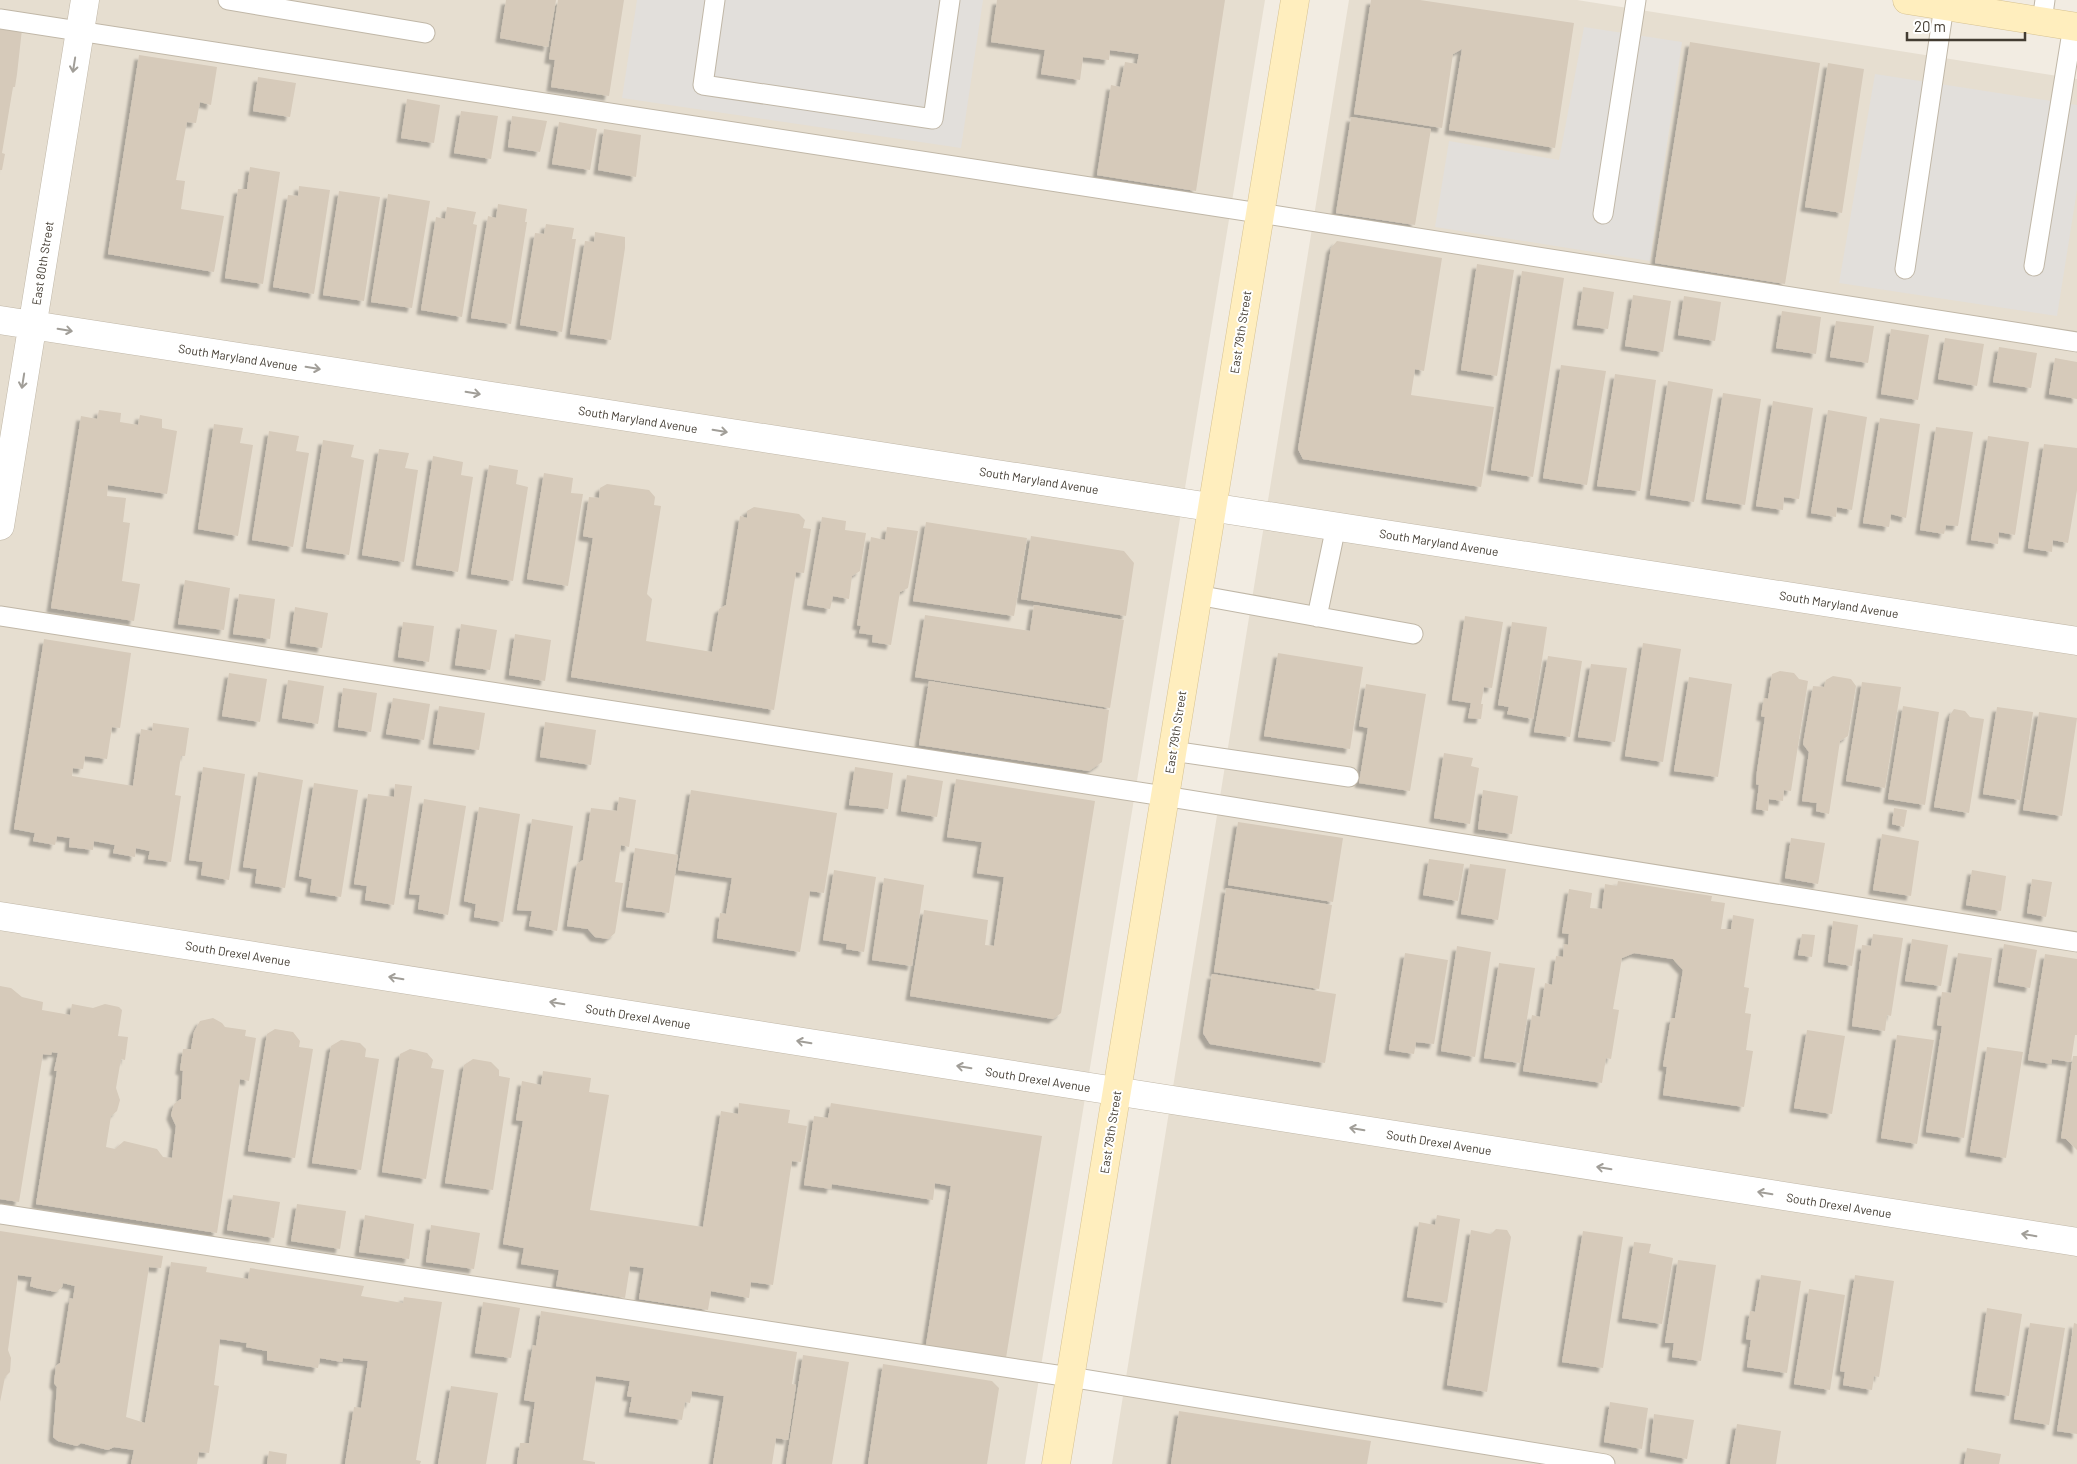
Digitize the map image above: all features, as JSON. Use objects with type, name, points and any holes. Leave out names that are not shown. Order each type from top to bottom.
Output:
[{"type":"main road","name":"East 79th Street","points":[[1056,1464],[1295,0]]},
{"type":"main road","points":[[1907,0],[1944,6],[2044,11],[2075,26]]},
{"type":"street","name":"East 80th Street","points":[[0,526],[85,0]]},
{"type":"street","name":"South Maryland Avenue","points":[[0,320],[2077,641]]},
{"type":"street","name":"South Drexel Avenue","points":[[0,916],[2077,1242]]},
{"type":"lane","points":[[228,0],[425,33]]},
{"type":"lane","points":[[715,0],[703,85],[932,119],[950,0]]},
{"type":"lane","points":[[1603,214],[1636,0]]},
{"type":"lane","points":[[1905,269],[1944,6]]},
{"type":"lane","points":[[0,19],[1259,213],[2077,342]]},
{"type":"lane","points":[[2034,266],[2075,26]]},
{"type":"lane","points":[[1317,617],[1336,526]]},
{"type":"lane","points":[[1197,595],[1413,634]]},
{"type":"lane","points":[[0,616],[1164,796],[2077,942]]},
{"type":"lane","points":[[1172,751],[1349,777]]},
{"type":"lane","points":[[0,1214],[1070,1377],[1605,1464]]},
{"type":"shaded area","points":[[0,0],[1265,0],[1025,1464],[0,1464]]},
{"type":"shaded area","points":[[637,0],[983,0],[961,148],[622,98]]},
{"type":"shaded area","points":[[1349,0],[1577,0],[2077,79],[2077,1464],[1112,1464]]},
{"type":"shaded area","points":[[1584,27],[1682,42],[1650,261],[1435,227],[1449,141],[1559,160]]},
{"type":"shaded area","points":[[1875,74],[2077,105],[2077,190],[2057,316],[1839,283]]},
{"type":"building","points":[[506,0],[556,0],[548,47],[500,38]]},
{"type":"building","points":[[558,0],[624,0],[609,96],[551,87],[555,60],[549,59]]},
{"type":"building","points":[[997,0],[1225,0],[1196,191],[1097,175],[1111,85],[1120,87],[1125,62],[1137,64],[1139,54],[1110,50],[1109,60],[1083,57],[1080,80],[1041,74],[1045,50],[991,42]]},
{"type":"building","points":[[1371,0],[1420,0],[1574,23],[1555,148],[1449,130],[1462,49],[1453,54],[1442,128],[1354,114]]},
{"type":"building","points":[[0,26],[22,29],[15,87],[13,87],[2,153],[5,154],[2,170],[0,170]]},
{"type":"building","points":[[1690,42],[1820,63],[1785,284],[1655,263]]},
{"type":"building","points":[[139,55],[217,67],[211,105],[200,102],[196,123],[187,122],[176,180],[185,181],[181,209],[224,216],[214,272],[108,254]]},
{"type":"building","points":[[1828,63],[1864,69],[1842,213],[1805,207]]},
{"type":"building","points":[[258,77],[296,83],[290,117],[253,111]]},
{"type":"building","points":[[407,99],[440,105],[434,143],[401,138]]},
{"type":"building","points":[[461,111],[498,116],[491,159],[454,153]]},
{"type":"building","points":[[512,116],[547,121],[540,152],[508,147]]},
{"type":"building","points":[[1351,117],[1431,129],[1415,225],[1336,213]]},
{"type":"building","points":[[559,122],[597,129],[590,170],[552,164]]},
{"type":"building","points":[[604,129],[641,135],[636,177],[598,170]]},
{"type":"building","points":[[250,167],[280,172],[263,284],[225,278],[238,189],[247,189]]},
{"type":"building","points":[[299,186],[330,190],[314,294],[273,287],[288,195],[298,196]]},
{"type":"building","points":[[339,191],[380,197],[364,301],[323,295]]},
{"type":"building","points":[[388,194],[430,201],[412,308],[371,302]]},
{"type":"building","points":[[498,204],[527,209],[525,222],[527,222],[511,324],[471,318],[488,216],[496,218]]},
{"type":"building","points":[[447,207],[476,212],[473,224],[477,225],[462,317],[421,310],[436,217],[445,219]]},
{"type":"building","points":[[546,224],[574,228],[572,239],[576,239],[562,332],[520,325],[535,233],[544,234]]},
{"type":"building","points":[[595,232],[625,237],[611,340],[570,334],[585,241],[594,242]]},
{"type":"building","points":[[1337,241],[1442,258],[1424,371],[1415,369],[1411,395],[1494,407],[1481,487],[1303,459],[1298,449],[1331,248]]},
{"type":"building","points":[[1477,264],[1514,270],[1497,376],[1461,370]]},
{"type":"building","points":[[1522,271],[1564,278],[1533,477],[1491,470]]},
{"type":"building","points":[[1583,287],[1614,292],[1608,329],[1577,325]]},
{"type":"building","points":[[1633,295],[1671,301],[1663,352],[1625,346]]},
{"type":"building","points":[[1684,296],[1721,302],[1715,341],[1678,335]]},
{"type":"building","points":[[1782,311],[1821,317],[1816,354],[1776,348]]},
{"type":"building","points":[[1836,321],[1874,326],[1868,363],[1830,357]]},
{"type":"building","points":[[1891,329],[1929,335],[1918,400],[1881,394]]},
{"type":"building","points":[[1945,338],[1984,344],[1977,386],[1938,379]]},
{"type":"building","points":[[1999,347],[2037,353],[2031,388],[1993,382]]},
{"type":"building","points":[[2055,358],[2077,362],[2077,399],[2049,394]]},
{"type":"building","points":[[1561,365],[1606,371],[1587,485],[1543,478]]},
{"type":"building","points":[[1615,374],[1656,380],[1640,491],[1597,486]]},
{"type":"building","points":[[1668,381],[1713,389],[1694,502],[1650,495]]},
{"type":"building","points":[[1723,393],[1761,399],[1745,505],[1706,499]]},
{"type":"building","points":[[1773,401],[1813,408],[1799,499],[1784,497],[1783,510],[1756,506]]},
{"type":"building","points":[[99,410],[121,413],[120,422],[138,425],[140,415],[162,419],[162,428],[177,431],[167,494],[108,485],[107,496],[126,498],[123,522],[130,523],[122,581],[140,584],[134,621],[51,608],[81,416],[97,419]]},
{"type":"building","points":[[1828,410],[1867,417],[1852,510],[1837,507],[1836,517],[1811,513]]},
{"type":"building","points":[[1880,418],[1920,424],[1906,518],[1891,514],[1889,527],[1863,523]]},
{"type":"building","points":[[214,424],[243,428],[240,443],[253,445],[238,536],[198,529]]},
{"type":"building","points":[[1936,427],[1973,432],[1958,526],[1946,525],[1944,534],[1920,530]]},
{"type":"building","points":[[269,431],[299,436],[296,451],[309,453],[293,547],[252,540]]},
{"type":"building","points":[[1988,436],[2029,442],[2015,535],[1999,532],[1998,544],[1971,540]]},
{"type":"building","points":[[323,440],[354,445],[351,457],[364,460],[349,555],[306,548]]},
{"type":"building","points":[[2044,444],[2077,448],[2077,490],[2068,543],[2053,540],[2052,552],[2028,548]]},
{"type":"building","points":[[379,449],[409,453],[405,468],[418,470],[404,562],[362,555]]},
{"type":"building","points":[[433,456],[463,462],[461,475],[473,477],[458,572],[416,565]]},
{"type":"building","points":[[489,465],[518,470],[516,484],[528,487],[513,581],[471,574]]},
{"type":"building","points":[[544,473],[573,478],[571,493],[583,494],[568,586],[527,579]]},
{"type":"building","points":[[607,484],[649,490],[655,497],[654,505],[661,506],[647,594],[652,599],[646,641],[712,652],[719,609],[726,605],[740,516],[747,518],[747,511],[754,507],[799,514],[805,520],[803,528],[811,529],[804,573],[796,572],[774,710],[571,677],[593,538],[583,536],[589,497],[599,498],[600,488]]},
{"type":"building","points":[[822,517],[846,521],[845,530],[866,533],[860,571],[852,576],[849,599],[833,596],[830,609],[807,605]]},
{"type":"building","points":[[926,522],[1027,538],[1014,616],[913,601]]},
{"type":"building","points":[[887,527],[918,531],[908,588],[900,592],[891,645],[872,642],[873,635],[859,633],[861,626],[857,625],[871,537],[885,540]]},
{"type":"building","points":[[1031,536],[1124,551],[1134,563],[1126,616],[1021,599]]},
{"type":"building","points":[[185,580],[230,588],[224,630],[178,624]]},
{"type":"building","points":[[239,594],[275,599],[270,639],[233,634]]},
{"type":"building","points":[[1034,605],[1124,620],[1110,708],[915,677],[925,615],[1030,631]]},
{"type":"building","points":[[295,607],[328,613],[322,648],[290,643]]},
{"type":"building","points":[[1465,616],[1503,622],[1492,688],[1484,687],[1481,719],[1468,718],[1471,703],[1452,700]]},
{"type":"building","points":[[403,622],[434,626],[429,662],[398,657]]},
{"type":"building","points":[[1512,622],[1547,627],[1533,719],[1507,714],[1509,707],[1498,705]]},
{"type":"building","points":[[461,624],[497,630],[490,670],[455,665]]},
{"type":"building","points":[[515,634],[551,640],[545,681],[509,675]]},
{"type":"building","points":[[44,639],[131,653],[120,728],[112,727],[107,759],[85,756],[83,769],[73,768],[72,776],[133,786],[141,729],[152,731],[153,723],[189,728],[185,756],[181,756],[175,795],[181,796],[171,862],[148,859],[150,851],[136,848],[135,857],[113,853],[115,845],[94,841],[93,850],[69,847],[70,838],[57,836],[55,845],[33,841],[35,833],[14,829]]},
{"type":"building","points":[[1643,643],[1681,649],[1663,762],[1625,756]]},
{"type":"building","points":[[1278,653],[1363,667],[1350,749],[1264,736]]},
{"type":"building","points":[[1548,656],[1582,661],[1570,737],[1534,732]]},
{"type":"building","points":[[1591,664],[1627,668],[1615,742],[1578,737]]},
{"type":"building","points":[[1780,671],[1794,673],[1799,679],[1808,681],[1791,791],[1784,790],[1783,801],[1769,799],[1768,811],[1756,809],[1759,785],[1756,784],[1757,771],[1765,717],[1761,716],[1764,698],[1768,699],[1772,674]]},
{"type":"building","points":[[229,673],[267,679],[260,722],[222,716]]},
{"type":"building","points":[[1833,676],[1851,679],[1856,686],[1848,736],[1840,741],[1829,814],[1816,811],[1817,803],[1802,801],[1809,752],[1803,744],[1813,686],[1824,687],[1826,680]]},
{"type":"building","points":[[1689,677],[1732,684],[1718,777],[1674,771]]},
{"type":"building","points":[[288,680],[324,686],[318,724],[282,718]]},
{"type":"building","points":[[929,681],[1109,710],[1102,762],[1089,771],[919,745]]},
{"type":"building","points":[[1862,682],[1901,687],[1885,788],[1846,781]]},
{"type":"building","points":[[1366,684],[1426,694],[1410,791],[1359,783],[1368,728],[1359,726]]},
{"type":"building","points":[[343,688],[377,693],[371,732],[338,727]]},
{"type":"building","points":[[393,698],[430,704],[424,740],[386,734]]},
{"type":"building","points":[[439,706],[485,713],[479,750],[433,744]]},
{"type":"building","points":[[1903,706],[1939,712],[1925,805],[1888,799]]},
{"type":"building","points":[[1997,707],[2033,712],[2020,800],[1983,794]]},
{"type":"building","points":[[1954,709],[1965,711],[1970,717],[1984,719],[1969,813],[1934,807],[1950,715]]},
{"type":"building","points":[[2039,712],[2077,718],[2062,816],[2023,810]]},
{"type":"building","points":[[545,722],[596,730],[591,765],[540,757]]},
{"type":"building","points":[[1444,753],[1473,758],[1471,766],[1479,768],[1470,824],[1434,818]]},
{"type":"building","points":[[203,767],[245,774],[229,880],[201,875],[203,862],[189,860]]},
{"type":"building","points":[[855,767],[893,773],[888,809],[849,805]]},
{"type":"building","points":[[258,772],[303,780],[285,888],[255,883],[257,869],[243,867]]},
{"type":"building","points":[[907,775],[943,781],[937,817],[901,811]]},
{"type":"building","points":[[956,779],[1095,801],[1061,1013],[1053,1019],[910,996],[924,910],[988,920],[985,945],[994,946],[1004,877],[977,873],[982,842],[947,837]]},
{"type":"building","points":[[314,783],[358,790],[341,897],[310,892],[312,879],[299,876]]},
{"type":"building","points":[[395,784],[412,786],[394,905],[365,900],[367,886],[354,884],[368,794],[394,797]]},
{"type":"building","points":[[691,790],[837,813],[824,893],[810,891],[800,952],[717,938],[720,913],[726,914],[732,878],[678,870]]},
{"type":"building","points":[[1483,790],[1518,796],[1512,834],[1478,829]]},
{"type":"building","points":[[619,797],[636,800],[629,847],[621,845],[615,882],[623,883],[615,933],[608,939],[595,937],[588,929],[567,926],[577,864],[583,860],[591,808],[617,811]]},
{"type":"building","points":[[424,799],[466,806],[448,915],[418,909],[420,895],[409,894]]},
{"type":"building","points":[[479,807],[520,814],[503,922],[474,917],[476,904],[464,901]]},
{"type":"building","points":[[1894,808],[1907,810],[1904,827],[1892,824]]},
{"type":"building","points":[[532,819],[573,826],[557,931],[529,926],[532,911],[517,910]]},
{"type":"building","points":[[1238,822],[1343,838],[1333,902],[1228,885]]},
{"type":"building","points":[[1882,834],[1919,841],[1911,896],[1873,890]]},
{"type":"building","points":[[1791,838],[1825,843],[1818,884],[1785,878]]},
{"type":"building","points":[[635,848],[678,855],[669,913],[626,907]]},
{"type":"building","points":[[1429,859],[1464,864],[1458,901],[1423,895]]},
{"type":"building","points":[[1470,864],[1506,869],[1498,920],[1461,914]]},
{"type":"building","points":[[834,870],[876,877],[864,952],[846,949],[847,944],[823,940]]},
{"type":"building","points":[[1972,870],[2006,876],[2001,911],[1966,905]]},
{"type":"building","points":[[884,878],[924,885],[912,966],[872,960]]},
{"type":"building","points":[[2032,879],[2052,882],[2046,917],[2027,913]]},
{"type":"building","points":[[1618,881],[1712,896],[1711,901],[1725,903],[1721,929],[1731,929],[1733,915],[1754,919],[1744,987],[1749,988],[1745,1013],[1751,1014],[1746,1050],[1753,1051],[1744,1107],[1663,1095],[1667,1067],[1663,1066],[1671,1018],[1675,1018],[1683,970],[1673,959],[1634,953],[1622,958],[1613,1009],[1619,1010],[1611,1059],[1606,1058],[1602,1083],[1523,1071],[1532,1015],[1540,1017],[1545,983],[1552,985],[1556,956],[1563,957],[1564,944],[1568,945],[1569,934],[1562,933],[1569,889],[1592,893],[1590,908],[1602,909],[1605,884],[1617,886]]},
{"type":"building","points":[[1226,888],[1332,905],[1319,989],[1214,972]]},
{"type":"building","points":[[1833,921],[1858,925],[1852,966],[1828,962]]},
{"type":"building","points":[[1802,934],[1815,935],[1812,957],[1798,955]]},
{"type":"building","points":[[1873,934],[1903,938],[1891,1016],[1887,1015],[1885,1031],[1852,1026],[1862,945],[1871,946]]},
{"type":"building","points":[[1912,939],[1948,945],[1941,986],[1905,981]]},
{"type":"building","points":[[2004,944],[2037,950],[2030,988],[1998,982]]},
{"type":"building","points":[[1457,946],[1491,952],[1475,1057],[1441,1051]]},
{"type":"building","points":[[1405,953],[1448,960],[1434,1044],[1416,1042],[1414,1054],[1389,1050]]},
{"type":"building","points":[[1958,953],[1992,958],[1964,1138],[1926,1132],[1942,1026],[1937,1025],[1942,992],[1951,993]]},
{"type":"building","points":[[2045,954],[2077,959],[2077,1035],[2075,1035],[2071,1062],[2052,1059],[2051,1064],[2028,1060]]},
{"type":"building","points":[[1499,963],[1535,968],[1520,1063],[1484,1058]]},
{"type":"building","points":[[1212,974],[1336,994],[1325,1063],[1210,1044],[1203,1033]]},
{"type":"building","points":[[0,986],[11,988],[22,997],[43,1002],[42,1010],[70,1015],[72,1004],[93,1008],[105,1004],[119,1007],[122,1010],[118,1036],[128,1037],[125,1060],[121,1059],[116,1088],[120,1100],[117,1111],[111,1116],[106,1147],[115,1149],[124,1141],[157,1149],[163,1157],[172,1158],[176,1126],[171,1115],[174,1104],[181,1099],[183,1071],[180,1070],[183,1049],[191,1049],[194,1032],[200,1021],[213,1018],[225,1027],[246,1030],[245,1036],[256,1038],[249,1081],[240,1079],[217,1233],[36,1204],[57,1071],[54,1071],[58,1053],[52,1052],[51,1055],[43,1054],[19,1202],[0,1199]]},
{"type":"building","points":[[275,1029],[293,1032],[300,1041],[299,1047],[313,1049],[295,1158],[248,1151],[267,1034]]},
{"type":"building","points":[[1807,1030],[1845,1036],[1832,1114],[1794,1108]]},
{"type":"building","points":[[1897,1035],[1934,1040],[1917,1144],[1881,1138]]},
{"type":"building","points":[[341,1040],[360,1043],[366,1049],[365,1057],[379,1059],[361,1170],[312,1163],[331,1046]]},
{"type":"building","points":[[1987,1047],[2023,1052],[2006,1158],[1970,1152]]},
{"type":"building","points":[[410,1049],[427,1053],[433,1060],[431,1068],[444,1070],[426,1179],[382,1172],[400,1054]]},
{"type":"building","points":[[2073,1056],[2077,1056],[2077,1150],[2066,1139],[2061,1138]]},
{"type":"building","points":[[473,1059],[491,1062],[499,1070],[499,1076],[510,1078],[493,1190],[445,1183],[464,1065]]},
{"type":"building","points":[[543,1071],[591,1078],[589,1092],[609,1095],[590,1210],[703,1227],[721,1111],[738,1114],[739,1103],[790,1110],[788,1123],[807,1126],[801,1162],[792,1161],[773,1285],[751,1282],[749,1298],[711,1291],[708,1310],[639,1299],[644,1268],[630,1266],[625,1298],[556,1286],[559,1270],[521,1264],[524,1248],[503,1244],[523,1121],[516,1120],[522,1081],[541,1085]]},
{"type":"building","points":[[831,1103],[1042,1136],[1006,1358],[926,1345],[951,1186],[935,1183],[933,1200],[832,1184],[831,1189],[804,1185],[814,1116],[828,1118]]},
{"type":"building","points":[[233,1195],[280,1202],[274,1238],[227,1230]]},
{"type":"building","points":[[297,1204],[346,1211],[340,1249],[291,1241]]},
{"type":"building","points":[[365,1215],[414,1224],[409,1259],[359,1252]]},
{"type":"building","points":[[1437,1215],[1460,1219],[1447,1303],[1407,1297],[1419,1222],[1435,1225]]},
{"type":"building","points":[[431,1225],[480,1233],[474,1269],[426,1262]]},
{"type":"building","points":[[1496,1229],[1507,1230],[1511,1237],[1487,1392],[1447,1385],[1471,1230],[1491,1234]]},
{"type":"building","points":[[0,1231],[163,1256],[161,1268],[149,1267],[126,1417],[145,1423],[171,1262],[207,1267],[206,1272],[248,1279],[250,1268],[364,1286],[361,1296],[403,1303],[404,1297],[442,1302],[416,1460],[421,1461],[420,1464],[345,1464],[354,1407],[361,1408],[368,1361],[343,1358],[342,1362],[320,1358],[318,1368],[267,1360],[267,1351],[246,1347],[247,1343],[220,1339],[214,1385],[219,1386],[209,1453],[199,1452],[197,1464],[131,1464],[134,1450],[114,1447],[108,1450],[81,1443],[77,1446],[58,1441],[53,1437],[57,1387],[54,1383],[56,1366],[60,1363],[70,1298],[73,1299],[75,1286],[63,1283],[62,1287],[56,1292],[30,1286],[32,1277],[18,1275],[8,1350],[11,1358],[10,1372],[5,1377],[0,1402]]},
{"type":"building","points":[[1583,1231],[1623,1237],[1603,1368],[1562,1362]]},
{"type":"building","points":[[1634,1242],[1651,1244],[1649,1253],[1673,1258],[1662,1324],[1622,1318]]},
{"type":"building","points":[[1678,1260],[1716,1265],[1701,1361],[1672,1357],[1674,1343],[1665,1343]]},
{"type":"building","points":[[1761,1275],[1801,1281],[1787,1373],[1747,1367],[1751,1340],[1746,1339],[1750,1311],[1755,1312]]},
{"type":"building","points":[[1855,1275],[1894,1281],[1879,1377],[1874,1376],[1872,1390],[1843,1385],[1845,1372],[1840,1371]]},
{"type":"building","points":[[1809,1289],[1845,1295],[1830,1390],[1794,1384]]},
{"type":"building","points":[[483,1302],[520,1308],[511,1358],[475,1353]]},
{"type":"building","points":[[1987,1308],[2022,1314],[2009,1396],[1975,1391]]},
{"type":"building","points":[[541,1311],[797,1352],[792,1384],[796,1385],[788,1440],[776,1438],[772,1464],[713,1464],[724,1396],[692,1391],[690,1403],[685,1402],[682,1420],[629,1412],[632,1397],[627,1396],[630,1381],[596,1376],[583,1460],[595,1462],[595,1464],[517,1464],[520,1443],[529,1443],[535,1402],[524,1400],[533,1345],[536,1346]]},
{"type":"building","points":[[2030,1323],[2065,1328],[2049,1425],[2014,1419]]},
{"type":"building","points":[[2074,1323],[2077,1324],[2077,1434],[2057,1431]]},
{"type":"building","points":[[803,1355],[849,1362],[832,1464],[786,1464]]},
{"type":"building","points":[[883,1364],[992,1381],[999,1388],[987,1464],[868,1464]]},
{"type":"building","points":[[451,1386],[498,1393],[486,1464],[438,1464]]},
{"type":"building","points":[[1610,1402],[1648,1408],[1642,1449],[1604,1442]]},
{"type":"building","points":[[1179,1411],[1371,1441],[1367,1464],[1171,1464]]},
{"type":"building","points":[[1654,1414],[1694,1420],[1687,1459],[1650,1452]]},
{"type":"building","points":[[1737,1424],[1781,1431],[1776,1464],[1730,1464]]},
{"type":"building","points":[[1967,1448],[2001,1454],[1999,1464],[1964,1464]]},
{"type":"building","points":[[269,1451],[287,1454],[286,1464],[267,1464]]}]
